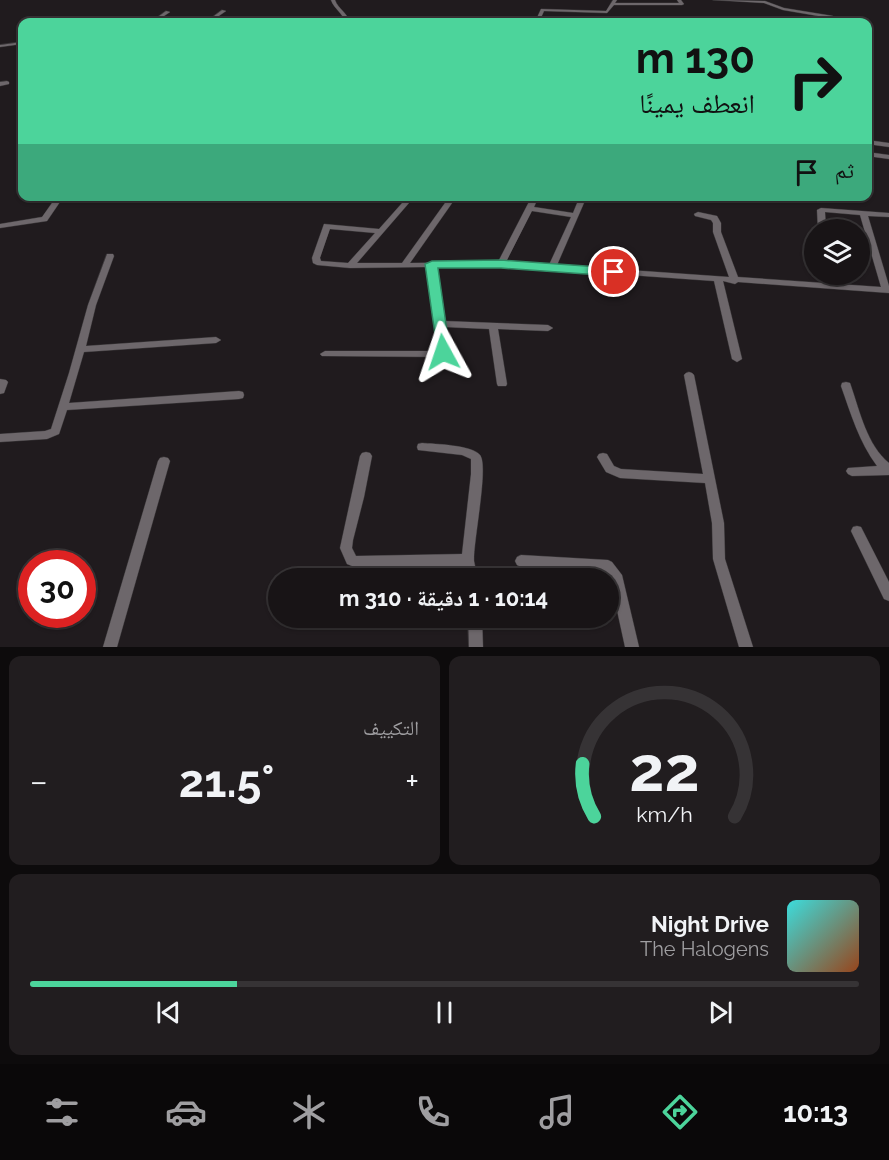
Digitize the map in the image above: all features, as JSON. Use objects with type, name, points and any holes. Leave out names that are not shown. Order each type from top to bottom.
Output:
[{"type":"street","points":[[333,0],[334,5],[345,14],[346,18]]},
{"type":"street","points":[[607,12],[614,2],[681,4],[679,0]]},
{"type":"street","points":[[716,0],[765,2],[783,9],[832,18]]},
{"type":"street","points":[[539,18],[542,10],[607,12]]},
{"type":"street","points":[[214,18],[224,11]]},
{"type":"street","points":[[159,18],[168,12]]},
{"type":"street","points":[[607,12],[610,18]]},
{"type":"street","points":[[653,13],[658,18]]},
{"type":"street","points":[[0,46],[18,44]]},
{"type":"street","points":[[872,143],[889,145]]},
{"type":"street","points":[[872,155],[889,157]]},
{"type":"street","points":[[0,226],[44,219],[57,201]]},
{"type":"street","points":[[350,266],[408,201]]},
{"type":"street","points":[[405,264],[451,201]]},
{"type":"street","points":[[501,264],[534,201]]},
{"type":"street","points":[[552,267],[582,201]]},
{"type":"street","points":[[530,208],[576,216]]},
{"type":"street","points":[[821,219],[821,210],[889,215]]},
{"type":"street","points":[[863,212],[883,285],[888,290]]},
{"type":"street","points":[[698,214],[714,218],[717,223],[717,232],[735,281]]},
{"type":"street","points":[[381,231],[336,225],[325,227],[316,258],[317,263],[350,266],[501,264],[888,290]]},
{"type":"street","points":[[0,438],[52,434],[55,431],[81,349],[92,305],[110,256]]},
{"type":"street","points":[[325,354],[440,355],[444,348],[432,264]]},
{"type":"street","points":[[718,280],[737,359]]},
{"type":"street","points":[[440,324],[548,328]]},
{"type":"street","points":[[493,326],[502,384]]},
{"type":"street","points":[[81,349],[216,340]]},
{"type":"street","points":[[689,375],[717,523],[719,559],[746,647]]},
{"type":"street","points":[[846,386],[876,459],[889,470]]},
{"type":"street","points":[[62,407],[239,395]]},
{"type":"street","points":[[422,447],[464,451],[476,457],[477,474],[468,560],[470,568]]},
{"type":"street","points":[[366,456],[347,540],[346,548],[351,560],[357,562],[468,560]]},
{"type":"street","points":[[603,457],[610,469],[620,473],[709,479]]},
{"type":"street","points":[[110,647],[164,461]]},
{"type":"street","points":[[852,471],[889,470]]},
{"type":"street","points":[[857,531],[889,594]]},
{"type":"street","points":[[521,561],[608,566],[616,575],[632,647]]},
{"type":"street","points":[[475,628],[476,647]]},
{"type":"route","points":[[443,352],[432,264],[501,264],[614,272]]}]
